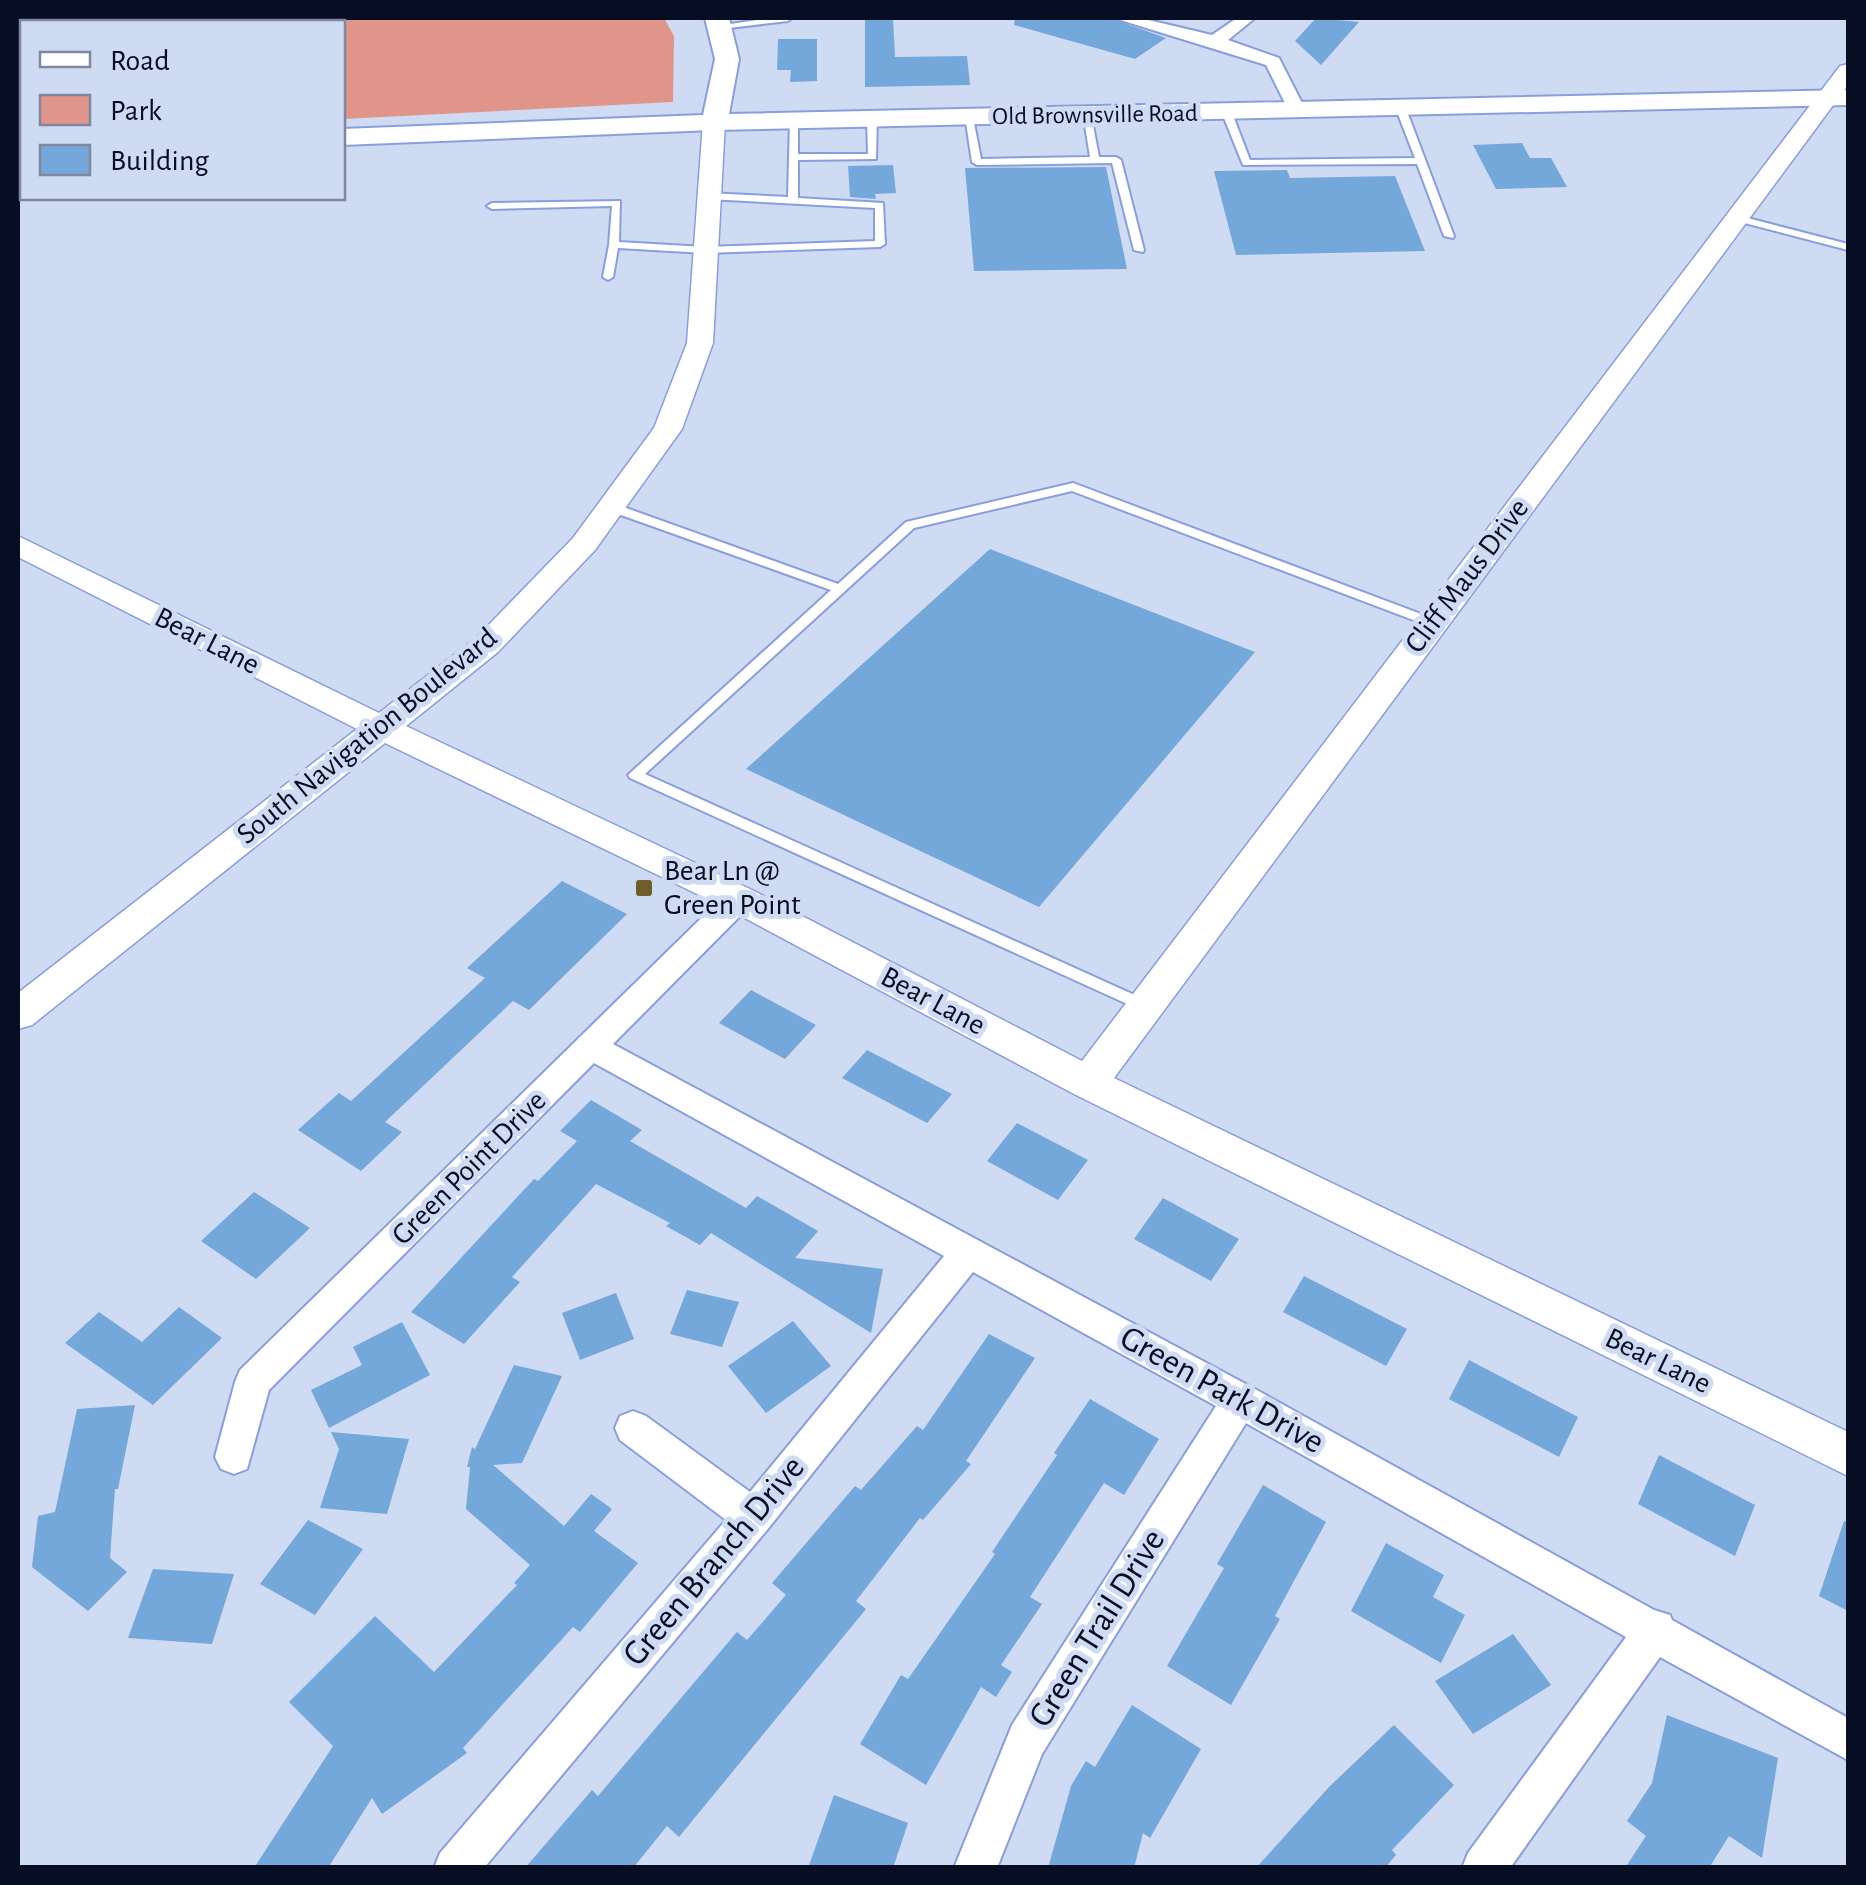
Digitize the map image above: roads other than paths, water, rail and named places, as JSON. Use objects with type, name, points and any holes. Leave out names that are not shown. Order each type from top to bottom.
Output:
[{"type":"main road","points":[[714,122],[728,60],[719,22]]},
{"type":"main road","name":"Old Brownsville Road","points":[[345,137],[432,130],[714,122],[1837,98]]},
{"type":"street","points":[[1122,18],[1216,42],[1272,62],[1297,112]]},
{"type":"street","points":[[1216,42],[1247,18]]},
{"type":"street","name":"Cliff Maus Drive","points":[[1088,1082],[1736,218],[1837,98],[1848,71]]},
{"type":"street","name":"South Navigation Boulevard","points":[[18,1014],[487,645],[584,544],[668,429],[700,343],[714,122]]},
{"type":"street","name":"Bear Lane","points":[[18,545],[380,727],[739,899],[1088,1082],[1848,1454]]},
{"type":"street","name":"Green Point Drive","points":[[234,1457],[254,1382],[739,899]]},
{"type":"street","name":"Green Park Drive","points":[[590,1048],[1240,1400],[1656,1629],[1848,1740]]},
{"type":"street","name":"Green Branch Drive","points":[[455,1868],[752,1517],[968,1252]]},
{"type":"street","name":"Green Trail Drive","points":[[976,1868],[1028,1740],[1240,1400]]},
{"type":"street","points":[[634,1428],[752,1517]]},
{"type":"street","points":[[1483,1868],[1656,1629]]},
{"type":"lane","points":[[719,22],[788,18]]},
{"type":"lane","points":[[1401,109],[1449,236]]},
{"type":"lane","points":[[1227,113],[1246,163],[1420,162]]},
{"type":"lane","points":[[1086,115],[1095,160]]},
{"type":"lane","points":[[968,118],[977,162],[1116,160],[1139,250]]},
{"type":"lane","points":[[794,120],[794,202]]},
{"type":"lane","points":[[792,156],[873,157],[872,120]]},
{"type":"lane","points":[[614,245],[705,250],[880,244],[880,205],[708,196]]},
{"type":"lane","points":[[492,206],[617,203],[608,277]]},
{"type":"lane","points":[[1736,218],[1848,247]]},
{"type":"lane","points":[[1146,1006],[634,775],[910,525],[1072,487],[1432,623]]},
{"type":"lane","points":[[610,507],[839,590]]},
{"type":"place","name":"Bear Ln @ Green Point","points":[[644,888]]}]
